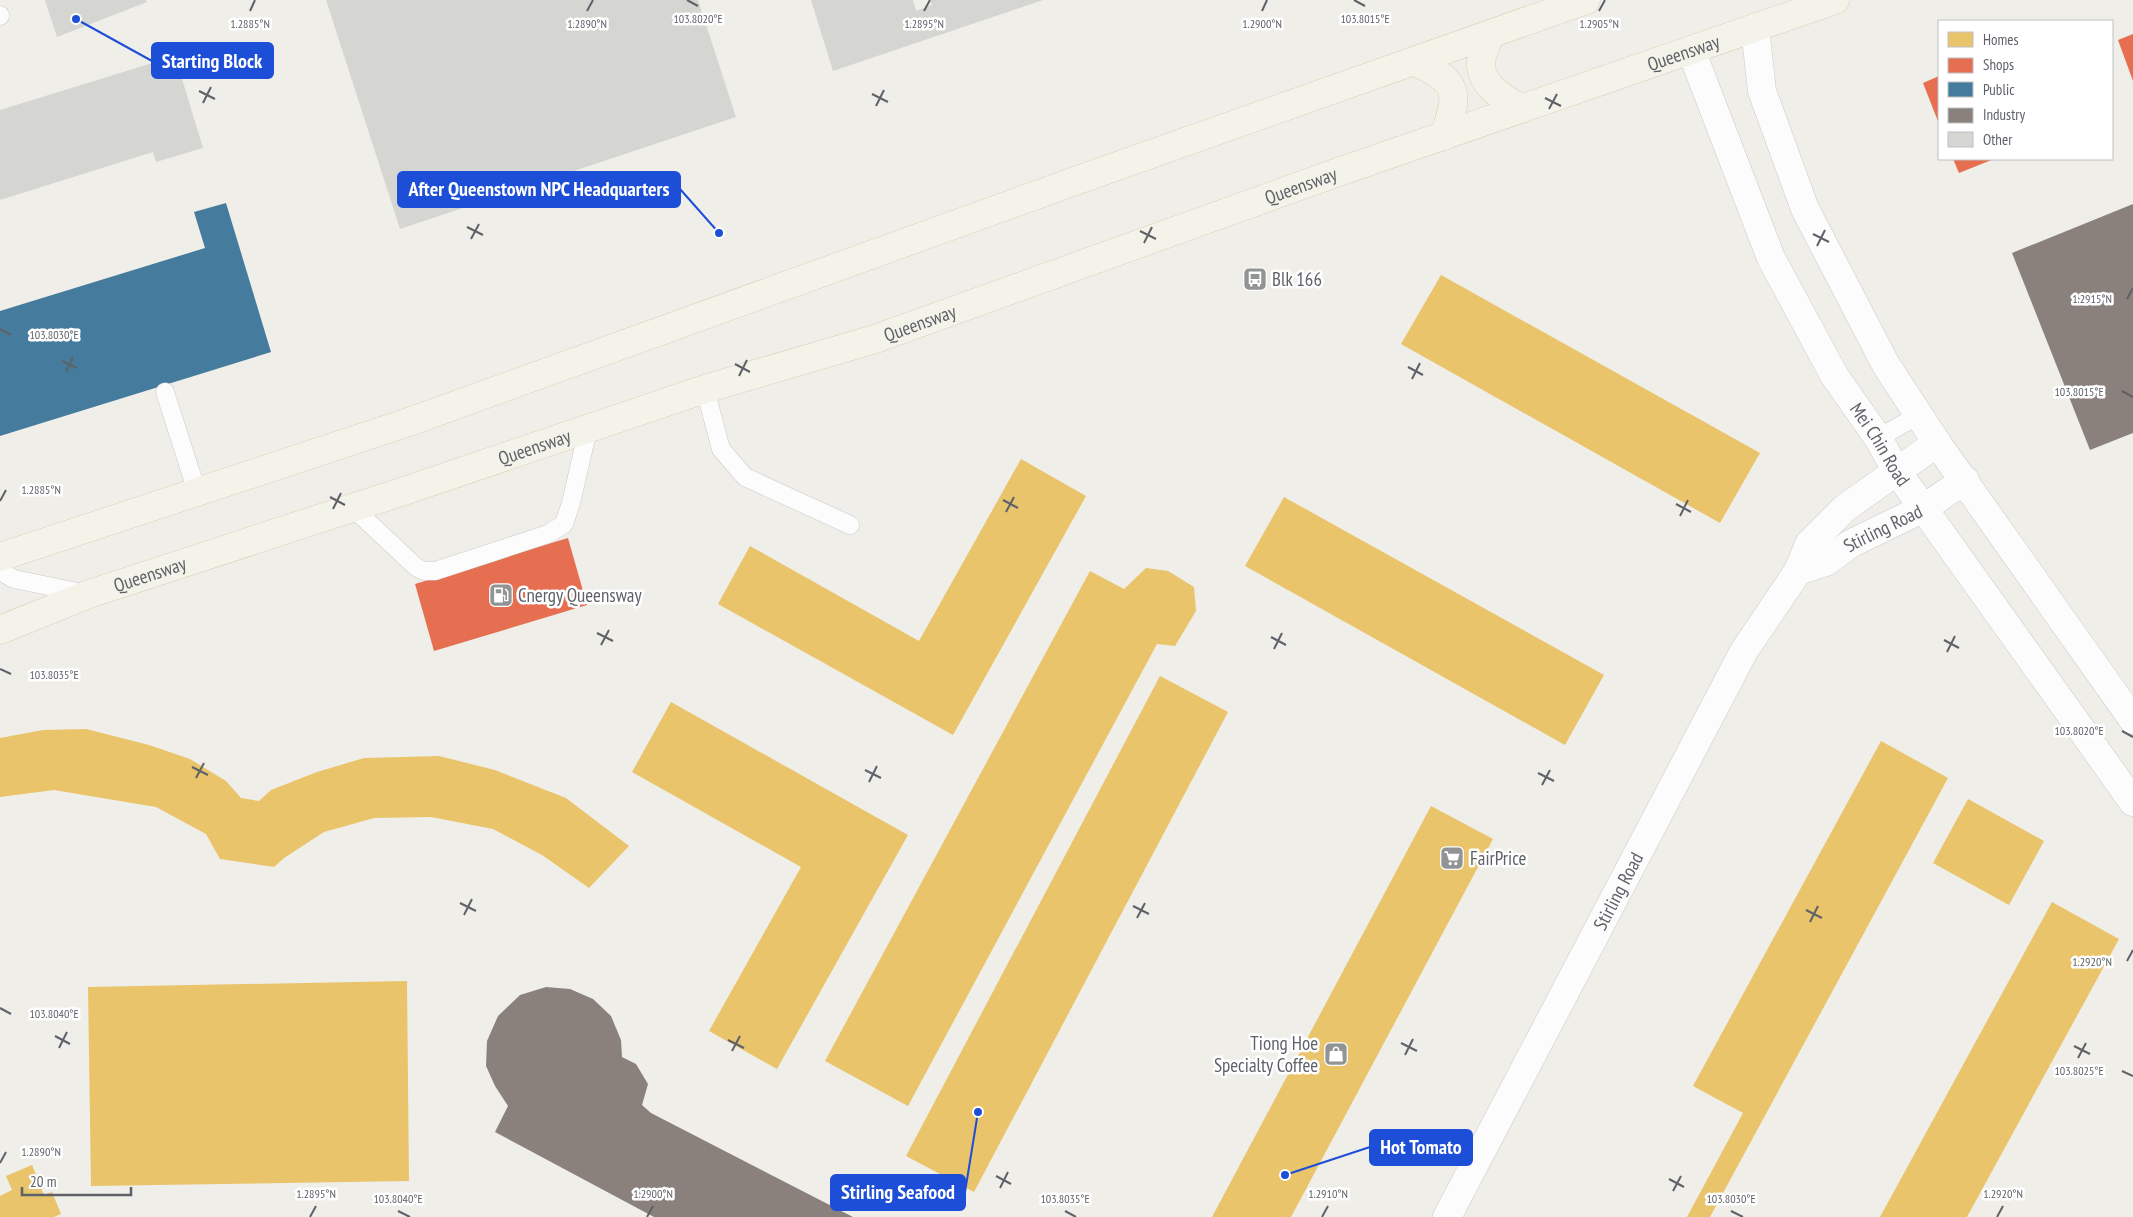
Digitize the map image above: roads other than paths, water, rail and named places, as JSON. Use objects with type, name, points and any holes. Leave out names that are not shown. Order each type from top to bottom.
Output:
[{"type":"main road","points":[[0,557],[409,422],[1075,181],[1586,0]]},
{"type":"main road","name":"Queensway","points":[[0,630],[90,594],[706,389],[875,339],[1444,136],[1835,0]]},
{"type":"main road","points":[[1490,35],[1481,62],[1485,81],[1496,94],[1521,109]]},
{"type":"main road","points":[[1414,62],[1436,71],[1451,84],[1454,106],[1444,136]]},
{"type":"street","points":[[1755,28],[1762,91],[1805,209],[1886,365],[1937,443],[2133,720]]},
{"type":"street","name":"Mei Chin Road","points":[[1692,50],[1771,258],[1834,375],[1878,438],[1896,470],[2133,802]]},
{"type":"street","name":"Stirling Road","points":[[1447,1217],[1744,651],[1798,571],[1809,544],[1845,508],[1896,470],[1937,443]]},
{"type":"street","name":"Stirling Road","points":[[1798,571],[1826,562],[1850,544],[1924,508],[1965,480]]},
{"type":"lane","points":[[706,389],[721,449],[745,476],[850,525]]},
{"type":"lane","points":[[165,392],[197,492]]},
{"type":"lane","points":[[1878,438],[1918,415]]},
{"type":"lane","points":[[352,507],[416,567],[424,571],[436,571],[548,534],[564,524],[571,503],[588,429]]},
{"type":"lane","points":[[0,571],[14,579],[90,594]]},
{"type":"place","name":"Starting Block","points":[[76,19]]},
{"type":"place","name":"After Queenstown NPC Headquarters","points":[[719,233]]},
{"type":"place","name":"Blk 166","points":[[1255,279]]},
{"type":"place","name":"Cnergy Queensway","points":[[501,595]]},
{"type":"place","name":"FairPrice","points":[[1452,858]]},
{"type":"place","name":"Tiong Hoe Specialty Coffee","points":[[1336,1054]]},
{"type":"place","name":"Stirling Seafood","points":[[978,1112]]},
{"type":"place","name":"Hot Tomato","points":[[1285,1175]]}]
